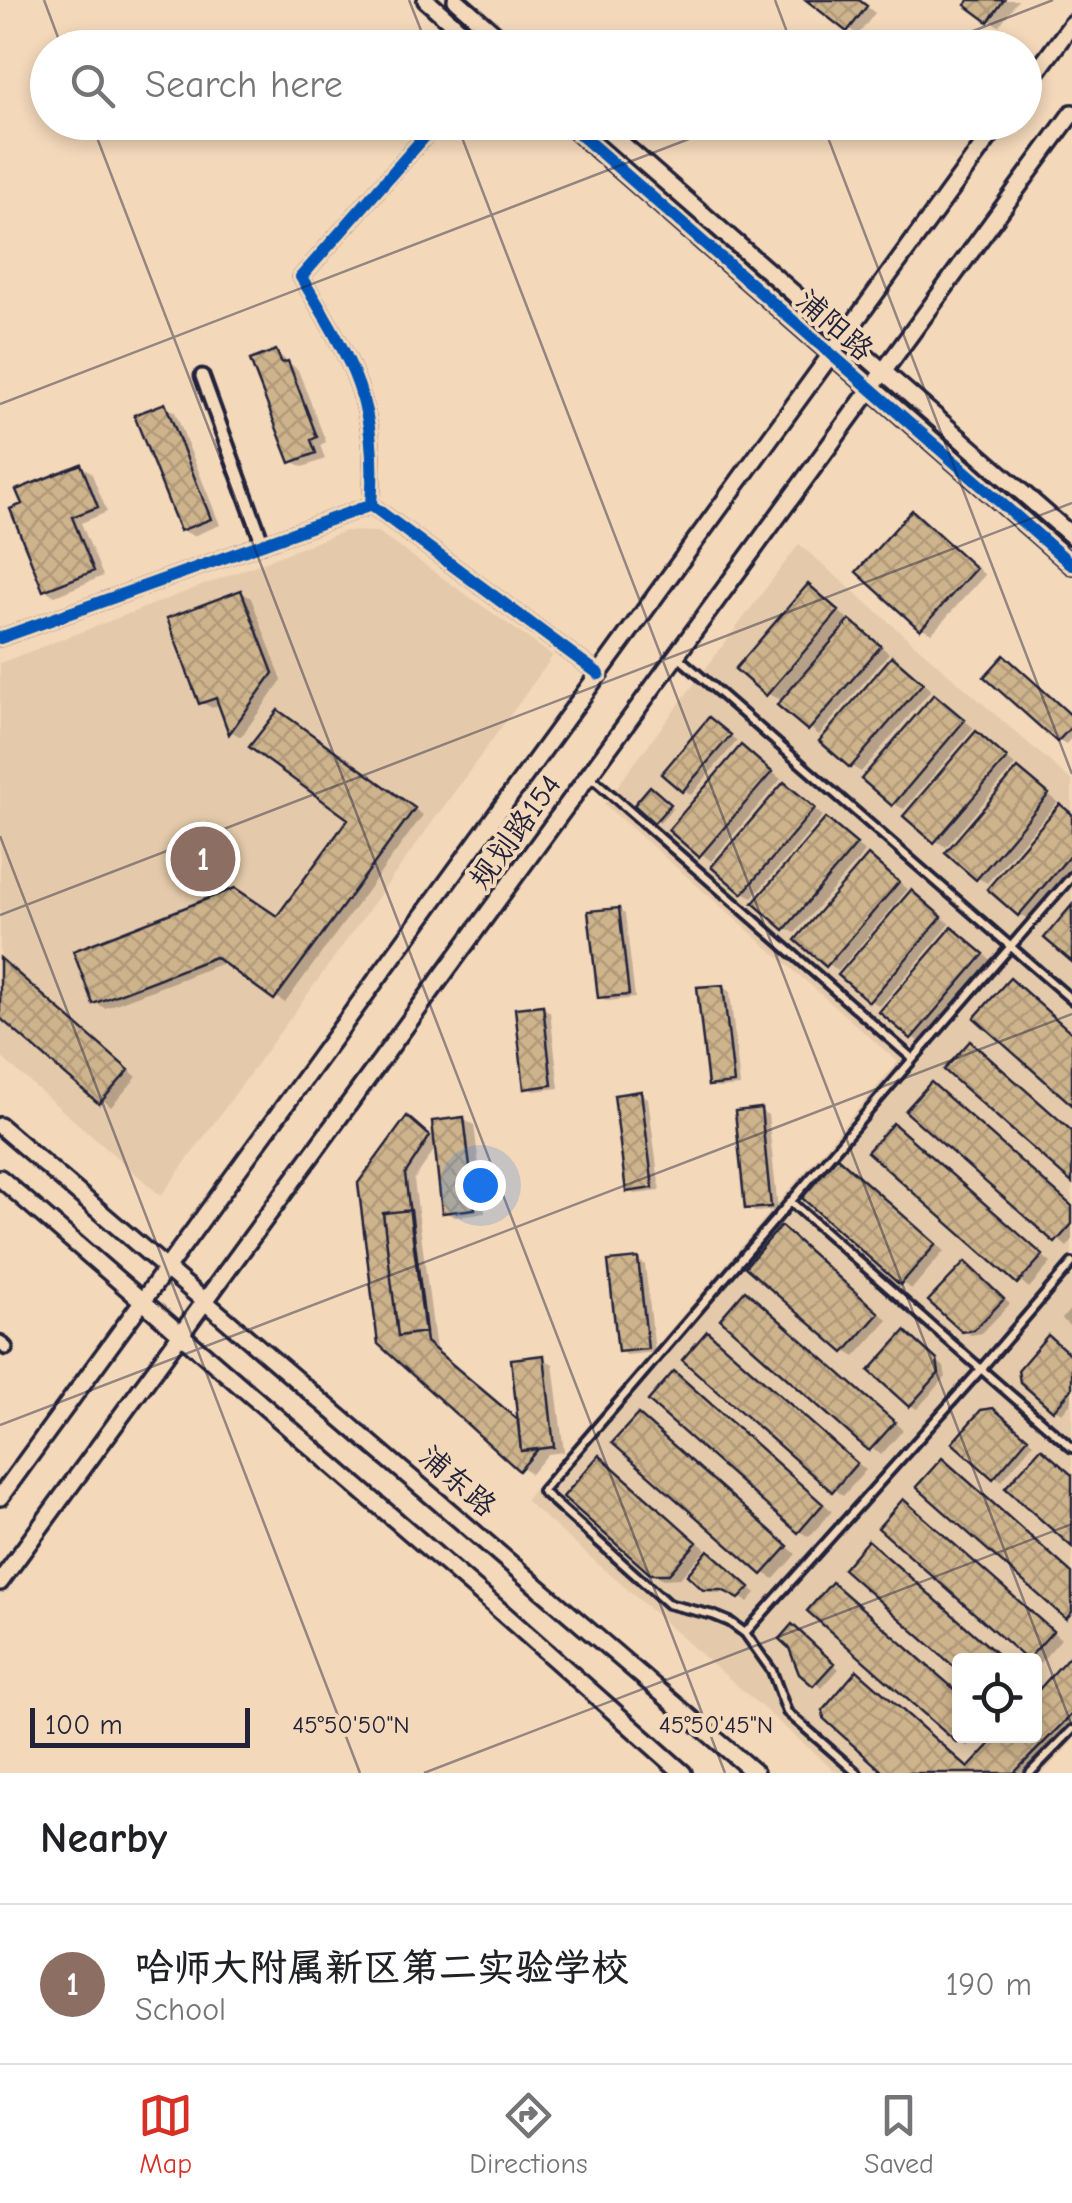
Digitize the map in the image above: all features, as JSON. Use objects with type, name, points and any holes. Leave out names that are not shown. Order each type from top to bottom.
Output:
[{"type":"main road","points":[[426,0],[460,30]]},
{"type":"main road","points":[[456,0],[490,30]]},
{"type":"main road","points":[[1042,65],[1072,24]]},
{"type":"main road","name":"规划路154","points":[[0,1582],[1072,114]]},
{"type":"main road","name":"浦阳路","points":[[586,140],[1072,565]]},
{"type":"main road","name":"浦阳路","points":[[618,140],[1072,536]]},
{"type":"main road","name":"规划路154","points":[[0,1497],[987,140]]},
{"type":"main road","name":"浦东路","points":[[0,1126],[755,1773]]},
{"type":"main road","points":[[0,1178],[146,1301],[683,1773]]},
{"type":"street","points":[[371,506],[371,439],[360,382],[302,278],[422,140]]},
{"type":"street","points":[[202,376],[263,544]]},
{"type":"street","points":[[0,638],[371,506]]},
{"type":"street","points":[[371,506],[599,674]]},
{"type":"lane","points":[[677,656],[1072,1000]]},
{"type":"lane","points":[[590,776],[913,1059]]},
{"type":"lane","points":[[856,1773],[787,1712],[772,1671],[745,1633],[713,1614],[668,1604],[542,1492],[1072,876]]},
{"type":"lane","points":[[791,1202],[1072,1448]]},
{"type":"lane","points":[[745,1633],[1072,1263]]},
{"type":"lane","points":[[1030,1773],[1072,1730]]},
{"type":"shaded area","points":[[345,531],[378,532],[553,656],[161,1196],[0,1056],[0,663]]},
{"type":"shaded area","points":[[799,544],[1072,781],[1072,1743],[1043,1773],[837,1773],[525,1500],[898,1062],[604,804]]},
{"type":"building","points":[[806,0],[859,0],[867,6],[844,30]]},
{"type":"building","points":[[969,0],[1004,0],[988,22],[965,5]]},
{"type":"building","points":[[276,350],[282,363],[288,361],[317,437],[311,440],[316,453],[290,463],[250,360]]},
{"type":"building","points":[[165,403],[211,519],[180,531],[134,415]]},
{"type":"building","points":[[81,464],[98,507],[72,517],[94,571],[43,591],[10,509],[22,504],[16,490]]},
{"type":"building","points":[[912,510],[976,568],[920,630],[856,572]]},
{"type":"building","points":[[808,584],[839,611],[766,696],[735,669]]},
{"type":"building","points":[[241,590],[273,673],[229,734],[216,698],[199,704],[167,618]]},
{"type":"building","points":[[850,620],[881,646],[808,731],[777,705]]},
{"type":"building","points":[[1004,655],[1072,716],[1072,726],[1057,742],[984,677]]},
{"type":"building","points":[[892,656],[923,683],[850,768],[819,741]]},
{"type":"building","points":[[934,694],[965,720],[892,806],[861,779]]},
{"type":"building","points":[[278,710],[415,808],[274,1000],[215,957],[93,1004],[73,951],[235,888],[277,916],[348,819],[249,747]]},
{"type":"building","points":[[709,717],[731,735],[682,792],[661,774]]},
{"type":"building","points":[[976,731],[1007,758],[934,843],[903,816]]},
{"type":"building","points":[[741,745],[772,772],[699,857],[668,830]]},
{"type":"building","points":[[1018,768],[1049,794],[976,880],[945,853]]},
{"type":"building","points":[[784,782],[815,808],[742,894],[711,867]]},
{"type":"building","points":[[650,786],[671,804],[654,823],[634,805]]},
{"type":"building","points":[[1060,804],[1072,814],[1072,853],[1018,916],[987,889]]},
{"type":"building","points":[[826,818],[857,844],[784,930],[753,903]]},
{"type":"building","points":[[868,855],[899,882],[826,967],[795,940]]},
{"type":"building","points":[[911,890],[942,917],[869,1002],[838,975]]},
{"type":"building","points":[[1072,905],[1072,962],[1044,938]]},
{"type":"building","points":[[619,908],[629,995],[598,998],[588,911]]},
{"type":"building","points":[[952,927],[984,954],[911,1039],[879,1012]]},
{"type":"building","points":[[0,958],[129,1070],[99,1104],[0,1018]]},
{"type":"building","points":[[1010,978],[1072,1033],[1072,1105],[974,1018]]},
{"type":"building","points":[[723,985],[734,1083],[708,1086],[697,987]]},
{"type":"building","points":[[543,1005],[552,1085],[524,1089],[515,1008]]},
{"type":"building","points":[[970,1041],[1072,1131],[1072,1183],[944,1070]]},
{"type":"building","points":[[931,1082],[1072,1206],[1072,1224],[1055,1243],[905,1111]]},
{"type":"building","points":[[641,1091],[653,1188],[626,1192],[614,1095]]},
{"type":"building","points":[[761,1108],[771,1207],[745,1209],[735,1111]]},
{"type":"building","points":[[407,1116],[430,1136],[405,1174],[426,1342],[518,1420],[521,1451],[538,1449],[519,1471],[378,1344],[358,1183]]},
{"type":"building","points":[[464,1117],[475,1209],[442,1213],[432,1121]]},
{"type":"building","points":[[893,1123],[1043,1255],[1017,1284],[867,1152]]},
{"type":"building","points":[[837,1157],[936,1244],[900,1285],[802,1198]]},
{"type":"building","points":[[411,1210],[426,1332],[398,1336],[383,1213]]},
{"type":"building","points":[[781,1226],[879,1313],[844,1353],[745,1267]]},
{"type":"building","points":[[638,1258],[648,1349],[618,1352],[608,1261]]},
{"type":"building","points":[[965,1262],[1004,1299],[974,1330],[962,1332],[928,1301]]},
{"type":"building","points":[[745,1290],[895,1422],[869,1451],[720,1319]]},
{"type":"building","points":[[707,1331],[857,1463],[832,1492],[682,1360]]},
{"type":"building","points":[[905,1331],[937,1360],[939,1373],[909,1407],[869,1371]]},
{"type":"building","points":[[1048,1335],[1072,1356],[1072,1389],[1053,1411],[1020,1382],[1018,1370]]},
{"type":"building","points":[[544,1355],[554,1447],[521,1451],[511,1359]]},
{"type":"building","points":[[674,1371],[823,1504],[798,1533],[648,1401]]},
{"type":"building","points":[[993,1408],[1028,1438],[993,1479],[952,1443],[981,1410]]},
{"type":"building","points":[[638,1414],[788,1546],[762,1575],[612,1443]]},
{"type":"building","points":[[1041,1448],[1072,1475],[1072,1547],[1005,1488]]},
{"type":"building","points":[[599,1455],[697,1542],[669,1574],[650,1574],[563,1497]]},
{"type":"building","points":[[942,1458],[1072,1573],[1072,1612],[1066,1619],[916,1487]]},
{"type":"building","points":[[903,1499],[1053,1631],[1033,1653],[1019,1653],[878,1528]]},
{"type":"building","points":[[868,1540],[996,1653],[952,1653],[952,1665],[843,1569]]},
{"type":"building","points":[[708,1550],[750,1587],[739,1599],[722,1590],[703,1590],[687,1575]]},
{"type":"building","points":[[832,1582],[952,1687],[952,1739],[807,1611]]},
{"type":"building","points":[[792,1624],[834,1663],[813,1686],[799,1674],[789,1648],[779,1639]]},
{"type":"building","points":[[1072,1653],[1072,1714],[1014,1773],[884,1773],[824,1719],[823,1710],[857,1670],[968,1768],[991,1743],[1042,1743],[1042,1686]]},
{"type":"cycle path","points":[[371,505],[371,439],[366,411],[348,359],[301,277],[422,140]]},
{"type":"cycle path","points":[[587,140],[1072,565]]},
{"type":"cycle path","points":[[0,638],[371,505],[599,674]]},
{"type":"place","name":"哈师大附属新区第二实验学校","points":[[203,859]]}]
